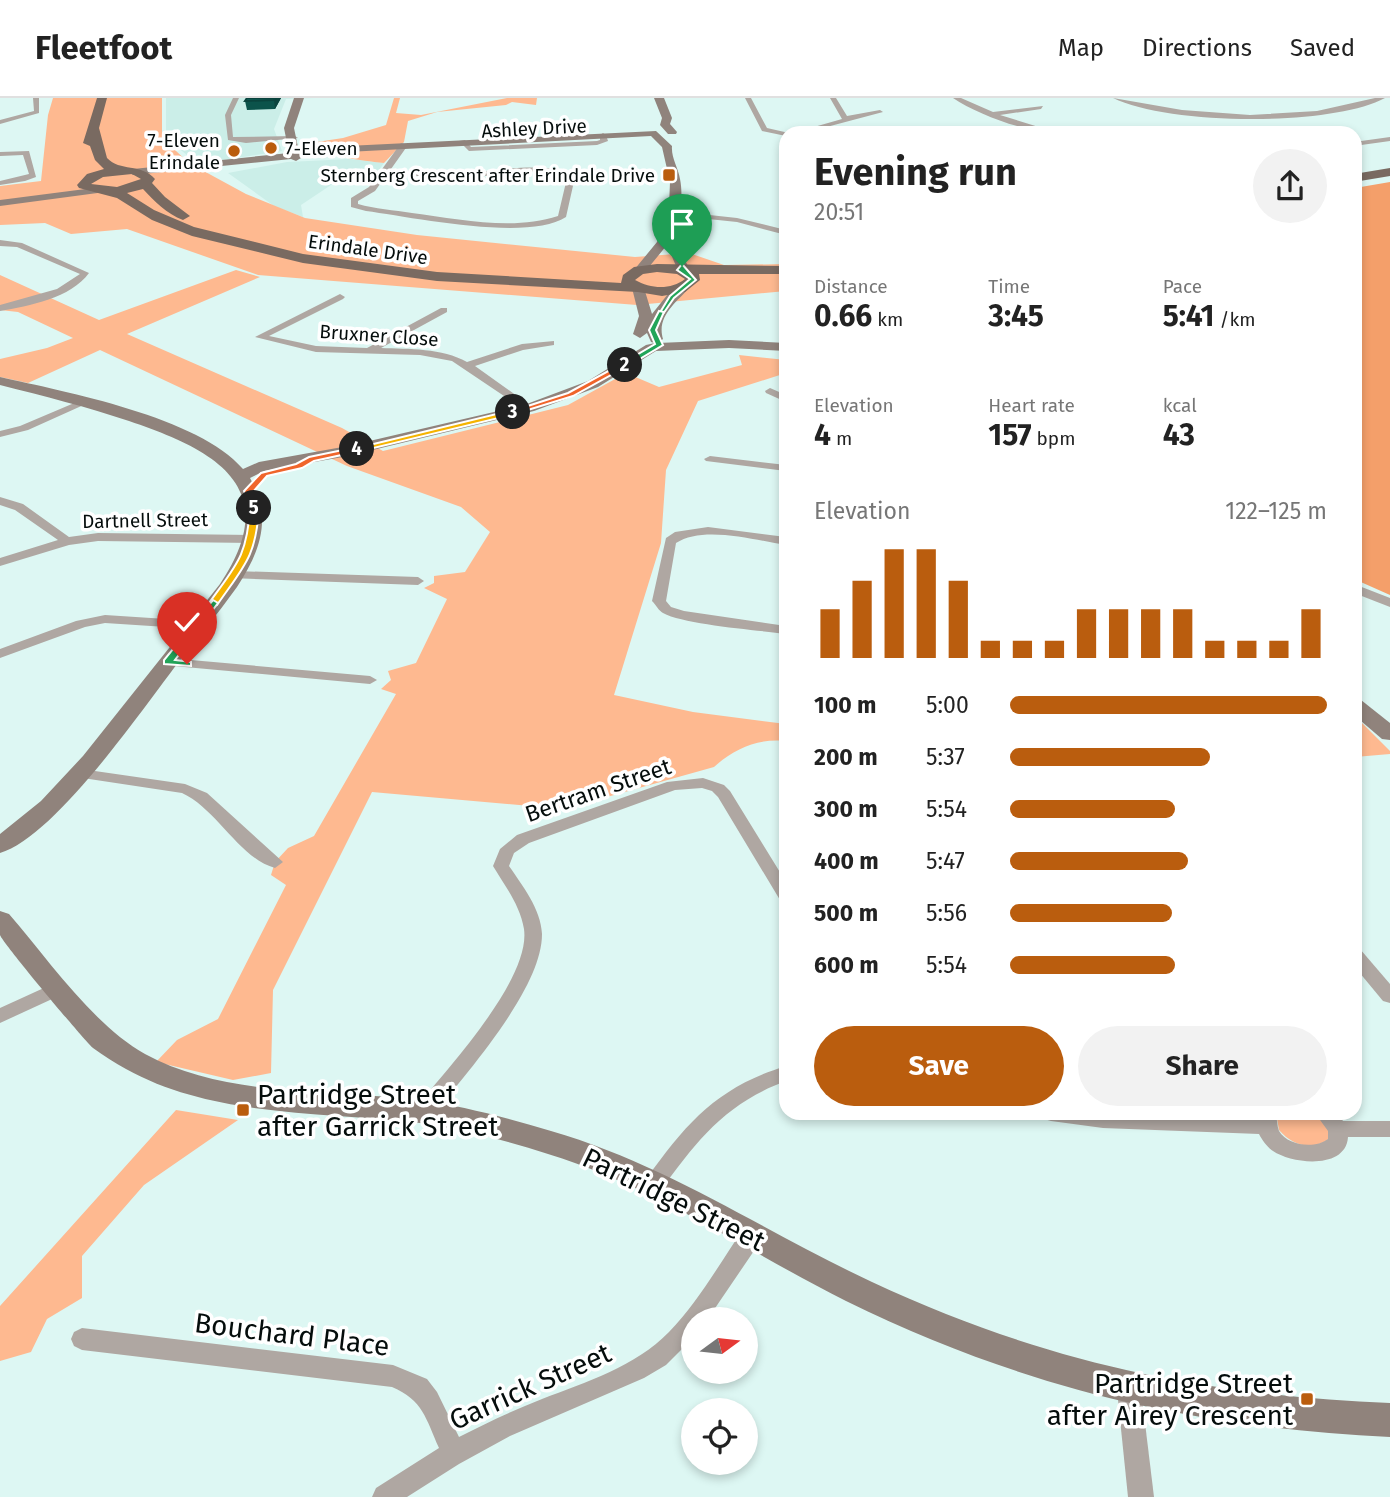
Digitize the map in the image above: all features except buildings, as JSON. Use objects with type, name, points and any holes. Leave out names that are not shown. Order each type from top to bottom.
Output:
[{"type":"main road","points":[[102,98],[89,135],[88,178],[130,172]]},
{"type":"main road","points":[[93,126],[96,150],[101,162],[130,172]]},
{"type":"main road","points":[[1362,169],[1390,165]]},
{"type":"main road","name":"Erindale Drive","points":[[130,172],[148,176],[146,182],[165,205],[195,221],[311,254],[389,272],[470,281],[638,288]]},
{"type":"main road","points":[[1362,178],[1390,173]]},
{"type":"main road","name":"Erindale Drive","points":[[88,178],[83,185],[86,187],[128,197],[144,210],[177,226],[290,257],[311,254],[490,273],[580,276],[657,268],[681,270]]},
{"type":"main road","points":[[104,190],[129,188],[146,182]]},
{"type":"main road","points":[[639,270],[628,278],[628,282],[638,288],[665,291],[724,278],[779,276]]},
{"type":"main road","points":[[681,270],[779,270]]},
{"type":"main road","points":[[681,270],[693,278],[685,287]]},
{"type":"street","points":[[0,122],[37,112],[36,98]]},
{"type":"street","points":[[236,98],[228,115],[230,139],[297,149],[294,117],[299,98]]},
{"type":"street","points":[[294,117],[306,98]]},
{"type":"street","points":[[649,98],[657,121],[654,135],[666,144],[665,152],[678,190]]},
{"type":"street","points":[[659,98],[667,118],[665,125],[672,134],[681,172],[672,242],[675,257],[682,266],[681,270]]},
{"type":"street","points":[[748,98],[764,130],[779,134]]},
{"type":"street","points":[[833,98],[846,118]]},
{"type":"street","points":[[956,98],[992,115],[1030,126]]},
{"type":"street","points":[[1116,98],[1195,113],[1267,117],[1332,113],[1382,98]]},
{"type":"street","points":[[992,115],[1041,107]]},
{"type":"street","points":[[826,126],[843,122],[846,118],[880,111]]},
{"type":"street","name":"Ashley Drive","points":[[130,172],[228,166],[297,149],[349,150],[672,134]]},
{"type":"street","points":[[1362,143],[1390,139]]},
{"type":"street","points":[[387,171],[449,176],[554,172],[571,177],[562,217],[552,222],[523,226],[366,209],[354,205],[354,200],[372,189],[403,147]]},
{"type":"street","name":"Ashley Drive","points":[[146,182],[297,149]]},
{"type":"street","points":[[0,153],[26,153],[33,175],[0,183]]},
{"type":"street","points":[[0,200],[88,178]]},
{"type":"street","points":[[0,200],[104,190]]},
{"type":"street","points":[[676,213],[737,220],[779,231]]},
{"type":"street","points":[[639,270],[662,248],[676,213]]},
{"type":"street","points":[[0,243],[19,245],[85,273],[80,281],[23,304],[0,308]]},
{"type":"street","points":[[655,344],[653,330],[656,320],[672,297],[685,287]]},
{"type":"street","points":[[239,477],[299,466],[312,459],[529,408],[593,384],[634,348],[643,331],[647,316],[646,305],[638,288]]},
{"type":"street","name":"Bruxner Close","points":[[340,298],[260,337],[316,349],[420,352],[455,359],[529,408]]},
{"type":"street","points":[[368,351],[444,310]]},
{"type":"street","points":[[467,365],[522,347],[551,342]]},
{"type":"street","points":[[634,348],[655,344],[779,347]]},
{"type":"street","points":[[634,348],[655,344]]},
{"type":"street","points":[[0,381],[83,403],[175,433],[210,450],[239,477],[256,515],[252,539],[235,575],[197,625],[81,774],[47,810],[0,845]]},
{"type":"street","points":[[770,391],[779,396]]},
{"type":"street","points":[[0,434],[24,428],[83,403]]},
{"type":"street","points":[[710,459],[779,467]]},
{"type":"street","points":[[239,477],[262,471]]},
{"type":"street","points":[[0,500],[19,507],[67,541]]},
{"type":"street","points":[[779,540],[705,531],[688,531],[675,536],[670,541],[659,601],[666,610],[681,615],[779,628]]},
{"type":"street","name":"Dartnell Street","points":[[0,562],[67,541],[117,536],[252,539]]},
{"type":"street","points":[[235,575],[418,581]]},
{"type":"street","points":[[1362,591],[1390,603]]},
{"type":"street","points":[[0,654],[81,624],[105,619],[197,625]]},
{"type":"street","points":[[168,662],[370,680]]},
{"type":"street","points":[[1362,711],[1390,734]]},
{"type":"street","points":[[81,774],[185,789],[201,796],[265,857],[275,862]]},
{"type":"street","name":"Bertram Street","points":[[424,1112],[511,997],[526,972],[532,946],[528,911],[501,866],[502,857],[508,849],[523,839],[673,785],[703,783],[718,788],[724,794],[779,884]]},
{"type":"street","name":"Partridge Street","points":[[0,920],[84,1022],[120,1054],[152,1071],[196,1086],[424,1112],[514,1132],[571,1150],[654,1184],[939,1328],[1031,1363],[1129,1391],[1244,1411],[1321,1419],[1390,1420]]},
{"type":"street","points":[[1362,963],[1390,996]]},
{"type":"street","points":[[0,1016],[57,989]]},
{"type":"street","points":[[654,1184],[694,1128],[718,1105],[748,1087],[779,1076]]},
{"type":"street","points":[[1266,1120],[1273,1138],[1286,1148],[1303,1154],[1319,1155],[1331,1150],[1338,1141],[1331,1121],[1390,1129]]},
{"type":"street","name":"Garrick Street","points":[[702,1307],[752,1235]]},
{"type":"street","name":"Garrick Street","points":[[385,1497],[454,1452],[519,1420],[626,1377],[661,1354],[681,1333]]},
{"type":"street","name":"Bouchard Place","points":[[82,1339],[393,1376],[419,1387],[429,1400],[454,1452]]},
{"type":"street","points":[[1129,1391],[1141,1497]]},
{"type":"shaded area","points":[[53,98],[162,98],[162,138],[189,163],[246,194],[305,218],[417,235],[635,257],[689,253],[724,265],[779,264],[779,292],[637,305],[258,275],[127,229],[71,234],[45,223],[0,225],[0,186],[41,181],[48,115]]},
{"type":"shaded area","points":[[166,98],[315,98],[286,99],[274,129],[282,151],[198,164],[166,138]]},
{"type":"shaded area","points":[[394,98],[400,98],[396,113],[421,115],[507,98],[537,98],[536,105],[512,102],[506,105],[437,112],[408,121],[404,142],[384,163],[336,155],[310,143],[343,138],[386,125]]},
{"type":"shaded area","points":[[351,159],[384,163],[372,180],[334,183],[301,205],[303,217],[274,206],[228,173],[287,162]]},
{"type":"shaded area","points":[[1390,182],[1390,595],[1362,583],[1362,187]]},
{"type":"shaded area","points":[[236,270],[260,277],[127,334],[342,428],[383,451],[568,405],[626,373],[659,387],[742,365],[739,355],[779,359],[779,375],[698,401],[666,470],[661,543],[614,695],[693,712],[779,723],[779,741],[747,746],[714,767],[564,809],[372,792],[273,990],[271,1073],[233,1080],[156,1062],[177,1040],[218,1019],[286,885],[271,875],[275,862],[288,848],[314,836],[396,694],[381,689],[391,680],[388,671],[416,663],[447,599],[424,588],[434,583],[434,576],[465,572],[490,532],[461,507],[347,466],[100,350],[28,383],[0,377],[0,359],[47,348],[73,338],[18,312],[0,310],[0,275],[99,320]]},
{"type":"shaded area","points":[[1362,723],[1390,751],[1390,754],[1362,756]]},
{"type":"shaded area","points":[[176,1110],[238,1120],[144,1185],[82,1256],[82,1298],[47,1319],[31,1352],[0,1361],[0,1306]]},
{"type":"shaded area","points":[[1277,1120],[1324,1120],[1329,1125],[1329,1139],[1316,1145],[1302,1145],[1290,1140],[1279,1130]]},
{"type":"place","name":"7-Eleven","points":[[271,148]]},
{"type":"place","name":"7-Eleven Erindale","points":[[234,151]]},
{"type":"place","name":"Sternberg Crescent after Erindale Drive","points":[[669,175]]},
{"type":"place","name":"Partridge Street after Garrick Street","points":[[243,1110]]},
{"type":"place","name":"Partridge Street after Airey Crescent","points":[[1307,1399]]},
{"type":"route","points":[[187,664],[168,662],[235,575],[246,556],[256,515],[249,491],[264,474],[299,466],[312,459],[529,408],[593,384],[659,345],[653,331],[656,320],[672,297],[693,280],[689,273],[680,270],[682,266]]}]
